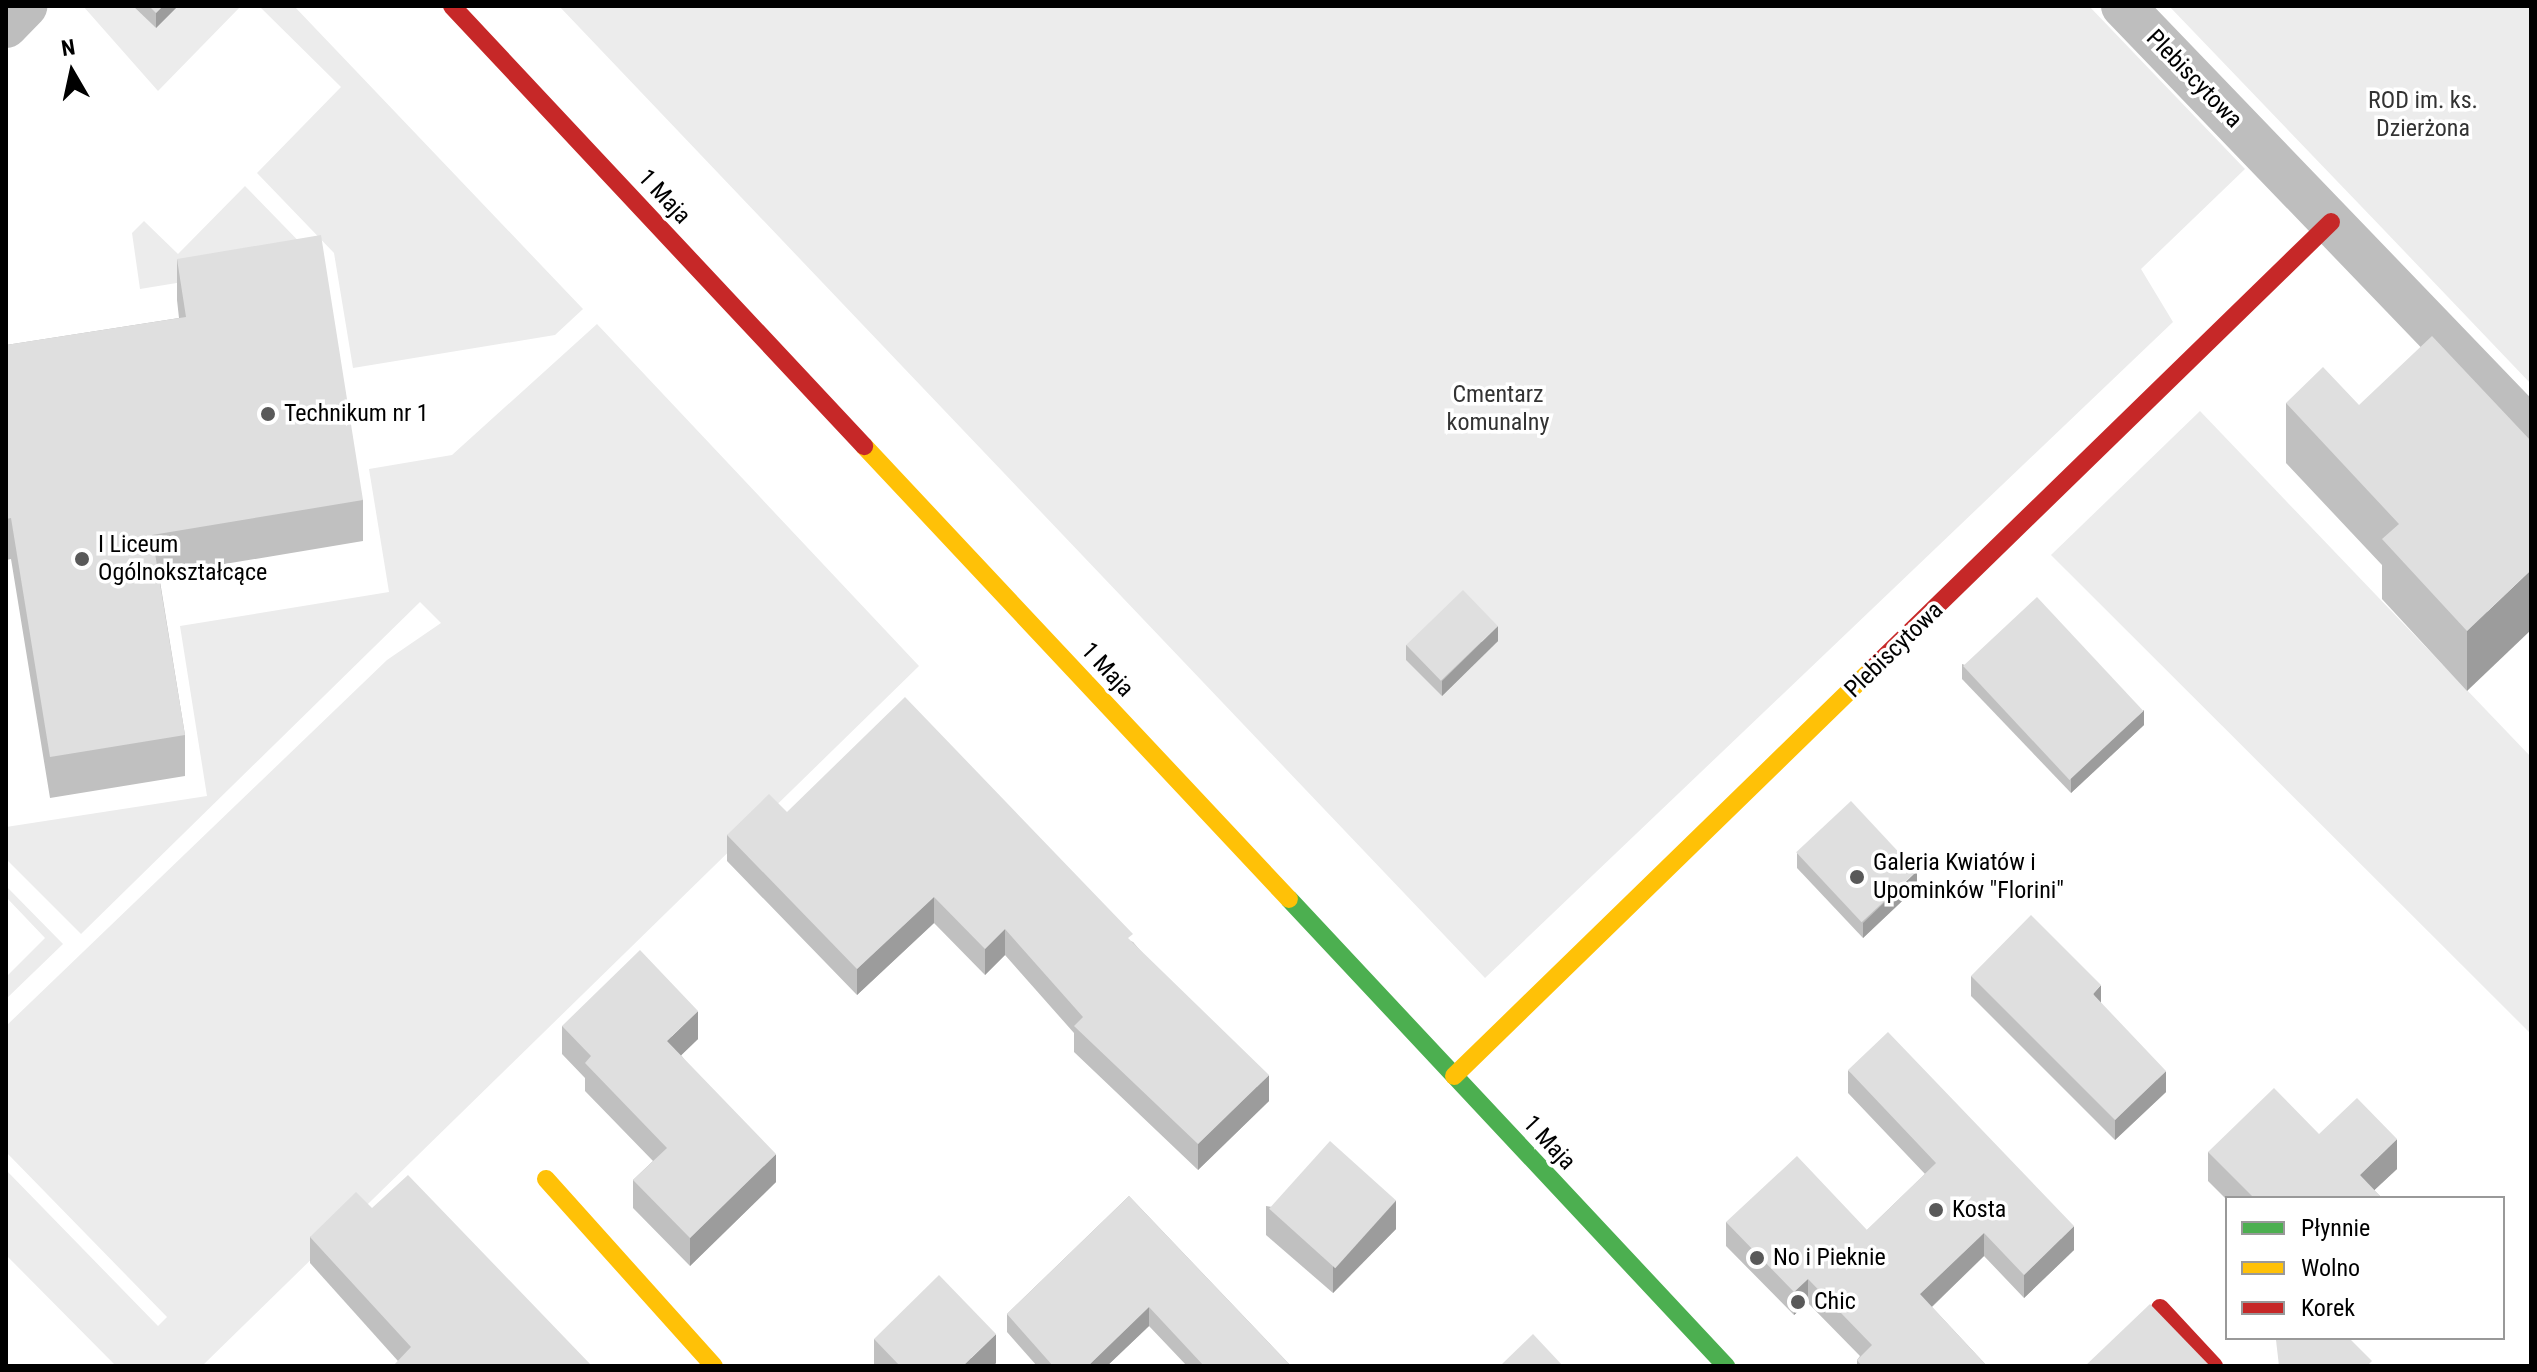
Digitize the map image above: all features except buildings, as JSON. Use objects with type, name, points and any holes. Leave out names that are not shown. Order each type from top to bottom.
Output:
[{"type":"street","points":[[6,26],[25,6]]},
{"type":"street","name":"1 Maja","points":[[452,6],[1726,1366]]},
{"type":"street","name":"Plebiscytowa","points":[[2123,6],[2531,430]]},
{"type":"street","name":"Plebiscytowa","points":[[1454,1076],[2331,222]]},
{"type":"street","points":[[546,1179],[714,1366]]},
{"type":"street","points":[[2160,1308],[2214,1366]]},
{"type":"green space","points":[[83,6],[133,6],[156,28],[178,6],[241,6],[158,91]]},
{"type":"green space","points":[[259,6],[294,6],[583,309],[555,335],[353,368],[334,253],[257,173],[341,87]]},
{"type":"green space","name":"Cmentarz komunalny","points":[[559,6],[2089,6],[2245,169],[2141,269],[2173,322],[1485,978]]},
{"type":"green space","name":"ROD im. ks. Dzierżona","points":[[2169,6],[2531,6],[2531,384],[2384,230]]},
{"type":"green space","points":[[245,186],[317,260],[140,289],[132,233],[144,221],[178,254]]},
{"type":"green space","points":[[597,324],[919,666],[202,1366],[116,1366],[6,1255],[6,1170],[158,1326],[167,1317],[6,1152],[6,1026],[387,660],[441,623],[420,602],[81,934],[6,859],[6,827],[207,796],[180,626],[389,592],[369,469],[452,455]]},
{"type":"green space","points":[[2200,411],[2531,757],[2531,1034],[2051,555]]},
{"type":"green space","points":[[6,886],[63,944],[6,999],[6,977],[45,938],[6,897]]},
{"type":"traffic: fast","points":[[1289,899],[1726,1366]]},
{"type":"traffic: slow","points":[[864,446],[1289,899]]},
{"type":"traffic: slow","points":[[1454,1076],[1871,670]]},
{"type":"traffic: slow","points":[[546,1179],[714,1366]]},
{"type":"traffic: jam","points":[[452,6],[864,446]]},
{"type":"traffic: jam","points":[[1871,670],[2331,222]]},
{"type":"traffic: jam","points":[[2160,1308],[2214,1366]]},
{"type":"place","name":"Technikum nr 1","points":[[268,414]]},
{"type":"place","name":"I Liceum Ogólnokształcące","points":[[82,559]]},
{"type":"place","name":"Galeria Kwiatów i Upominków \"Florini\"","points":[[1857,877]]},
{"type":"place","name":"Kosta","points":[[1936,1210]]},
{"type":"place","name":"No i Pieknie","points":[[1757,1258]]},
{"type":"place","name":"Chic","points":[[1798,1302]]}]
